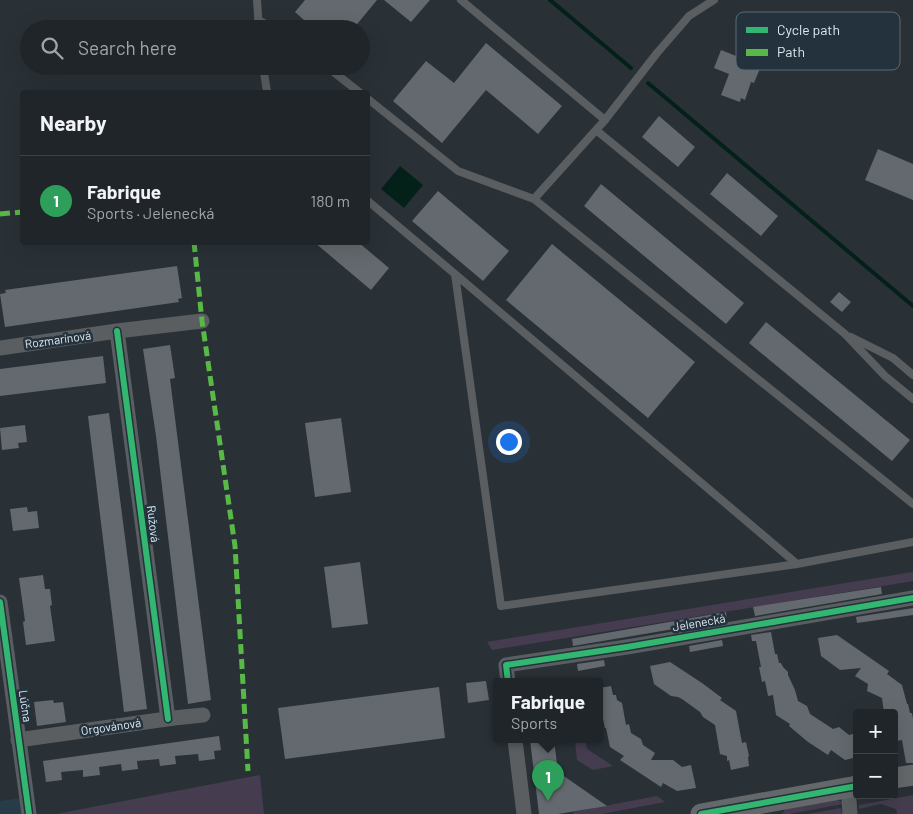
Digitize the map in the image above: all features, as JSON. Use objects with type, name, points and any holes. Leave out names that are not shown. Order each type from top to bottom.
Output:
[{"type":"street","name":"Rozmarínová","points":[[0,348],[202,321]]},
{"type":"street","name":"Ružová","points":[[117,331],[168,719]]},
{"type":"street","name":"Jelenecká","points":[[508,678],[506,665],[627,647],[913,598]]},
{"type":"street","name":"Lúčna","points":[[0,602],[29,814]]},
{"type":"street","name":"Orgovánová","points":[[18,740],[203,715]]},
{"type":"street","points":[[515,743],[524,814]]},
{"type":"street","points":[[898,777],[913,775]]},
{"type":"street","points":[[701,814],[770,808],[852,786],[850,814]]},
{"type":"lane","points":[[257,0],[258,20]]},
{"type":"lane","points":[[461,0],[605,120]]},
{"type":"lane","points":[[534,199],[605,120],[657,53],[689,16],[714,0]]},
{"type":"lane","points":[[264,75],[267,90]]},
{"type":"lane","points":[[337,75],[356,90]]},
{"type":"lane","points":[[370,101],[458,171],[534,199],[913,504]]},
{"type":"lane","points":[[596,130],[845,334],[885,376],[913,398]]},
{"type":"lane","points":[[370,203],[797,564]]},
{"type":"lane","points":[[455,274],[501,606],[797,564],[913,542]]},
{"type":"lane","points":[[845,334],[893,358],[913,375]]},
{"type":"shaded area","points":[[400,166],[423,185],[404,208],[381,189]]},
{"type":"shaded area","points":[[913,572],[913,581],[492,650],[487,642]]},
{"type":"shaded area","points":[[575,743],[586,743],[587,749],[613,766],[593,770],[577,760]]},
{"type":"shaded area","points":[[260,775],[264,814],[56,814]]},
{"type":"shaded area","points":[[913,795],[913,814],[897,814],[896,809],[881,804],[859,809],[859,805]]},
{"type":"shaded area","points":[[657,796],[665,802],[602,814],[574,814],[573,812]]},
{"type":"shaded area","points":[[835,797],[843,804],[782,814],[788,805]]},
{"type":"shaded area","points":[[21,798],[23,814],[0,814],[0,801]]},
{"type":"shaded area","points":[[841,808],[842,814],[808,814]]},
{"type":"building","points":[[305,0],[377,0],[360,20],[304,20],[295,12]]},
{"type":"building","points":[[384,0],[430,0],[411,22]]},
{"type":"building","points":[[486,43],[562,106],[538,134],[486,90],[442,143],[393,101],[426,61],[454,83]]},
{"type":"building","points":[[721,50],[736,56],[736,70],[759,70],[754,83],[751,82],[745,100],[741,98],[740,102],[721,95],[729,74],[714,68]]},
{"type":"building","points":[[659,116],[695,147],[678,167],[642,137]]},
{"type":"building","points":[[878,149],[913,164],[913,200],[865,180]]},
{"type":"building","points":[[727,173],[778,216],[761,236],[710,194]]},
{"type":"building","points":[[601,184],[744,303],[726,324],[584,206]]},
{"type":"building","points":[[438,191],[509,251],[483,281],[412,221]]},
{"type":"building","points":[[552,244],[695,362],[648,418],[506,300]]},
{"type":"building","points":[[318,245],[362,245],[389,268],[371,290]]},
{"type":"building","points":[[177,266],[182,298],[178,299],[179,302],[5,327],[0,294],[6,293],[5,290]]},
{"type":"building","points":[[839,292],[851,302],[842,312],[830,302]]},
{"type":"building","points":[[766,322],[910,440],[892,461],[749,343]]},
{"type":"building","points":[[170,345],[175,378],[170,379],[211,700],[188,704],[156,436],[143,349]]},
{"type":"building","points":[[103,356],[106,383],[0,396],[0,369]]},
{"type":"building","points":[[109,413],[147,709],[124,712],[88,416]]},
{"type":"building","points":[[341,418],[351,492],[315,497],[305,423]]},
{"type":"building","points":[[25,425],[27,442],[18,443],[19,448],[2,450],[0,428]]},
{"type":"building","points":[[27,507],[28,512],[37,511],[39,528],[13,531],[10,509]]},
{"type":"building","points":[[360,562],[368,624],[332,628],[324,567]]},
{"type":"building","points":[[43,575],[45,589],[50,589],[52,605],[50,606],[55,641],[26,645],[19,578]]},
{"type":"building","points":[[881,587],[882,594],[755,616],[753,607]]},
{"type":"building","points":[[913,608],[913,615],[857,623],[856,617]]},
{"type":"building","points":[[726,612],[727,620],[573,646],[572,639]]},
{"type":"building","points":[[771,632],[775,654],[777,654],[779,663],[788,672],[798,701],[807,706],[810,714],[833,729],[839,727],[849,735],[853,734],[853,758],[845,760],[831,750],[828,755],[808,742],[789,726],[790,724],[776,715],[773,695],[768,696],[765,681],[762,682],[756,641],[752,641],[751,635]]},
{"type":"building","points":[[837,635],[889,671],[887,674],[902,685],[913,719],[913,763],[906,763],[902,740],[898,741],[898,709],[883,709],[882,698],[867,691],[868,684],[855,676],[861,668],[840,670],[821,656],[818,638]]},
{"type":"building","points":[[722,640],[723,646],[690,652],[689,646]]},
{"type":"building","points":[[604,660],[605,666],[578,671],[577,664]]},
{"type":"building","points":[[670,662],[702,683],[722,698],[720,700],[736,711],[742,743],[746,742],[749,766],[731,770],[727,756],[720,754],[715,725],[682,699],[671,696],[654,684],[650,666]]},
{"type":"building","points":[[486,681],[489,700],[468,703],[466,683]]},
{"type":"building","points":[[611,686],[613,695],[616,695],[617,700],[622,703],[626,725],[629,724],[631,733],[641,739],[643,745],[655,753],[651,760],[673,760],[682,767],[691,765],[696,788],[677,791],[663,783],[661,787],[620,760],[624,756],[610,747],[605,728],[603,719],[603,687]]},
{"type":"building","points":[[439,687],[445,738],[285,759],[278,708]]},
{"type":"building","points":[[53,700],[54,703],[63,702],[66,722],[37,726],[34,702]]},
{"type":"building","points":[[219,736],[221,750],[214,751],[215,759],[199,761],[198,754],[175,756],[176,764],[160,766],[159,759],[137,761],[138,769],[122,771],[121,764],[99,767],[100,775],[83,777],[83,770],[61,772],[62,780],[46,782],[43,761]]},
{"type":"building","points":[[530,743],[554,743],[558,772],[607,806],[558,814],[539,814]]},
{"type":"waterway","points":[[550,0],[631,68]]},
{"type":"waterway","points":[[648,83],[913,306]]},
{"type":"marked path","points":[[0,214],[20,212]]},
{"type":"marked path","points":[[194,245],[202,321],[235,546],[248,771]]},
{"type":"cycle path","points":[[117,331],[168,719]]},
{"type":"cycle path","points":[[508,678],[506,665],[627,647],[913,598]]},
{"type":"cycle path","points":[[0,602],[29,814]]},
{"type":"cycle path","points":[[701,814],[853,787]]},
{"type":"place","name":"Fabrique","points":[[548,801]]}]
